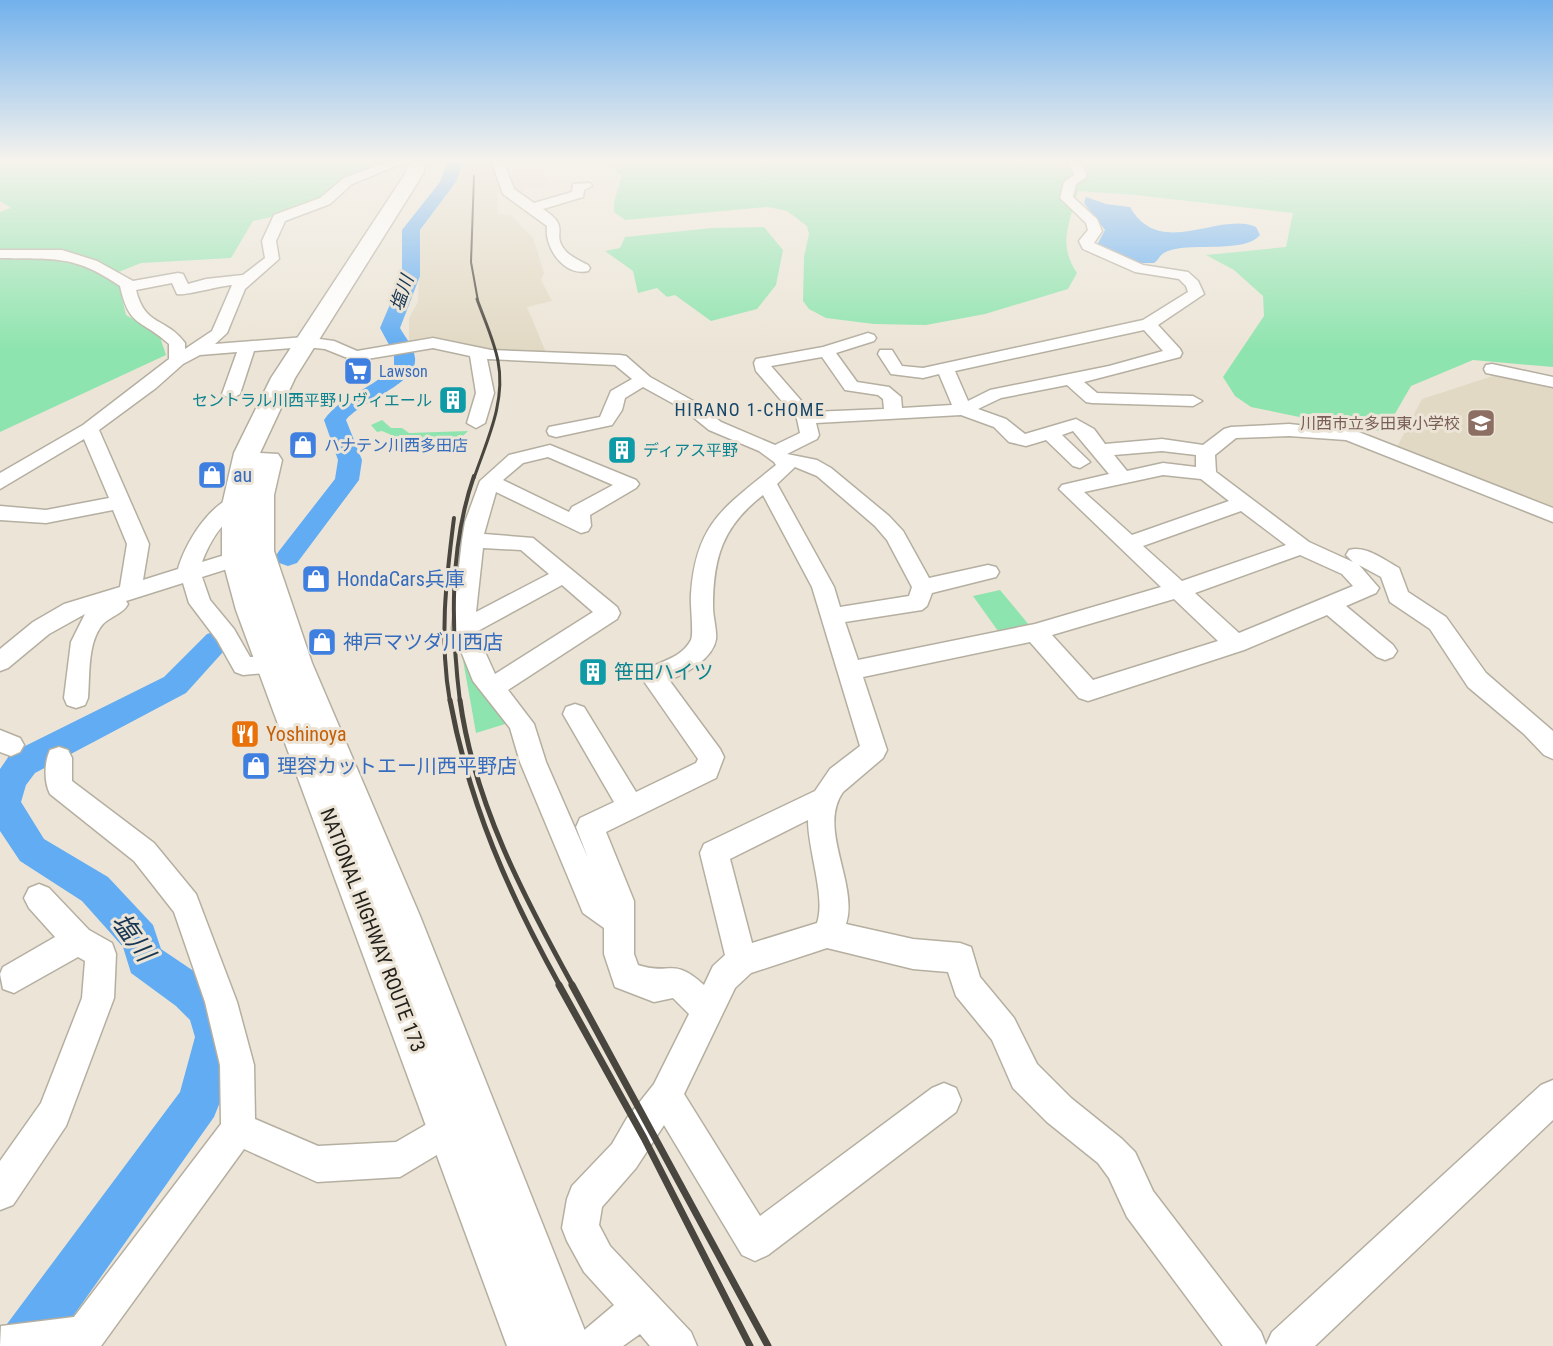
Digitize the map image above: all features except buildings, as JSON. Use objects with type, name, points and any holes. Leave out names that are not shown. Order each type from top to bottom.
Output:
[{"type":"highway","name":"NATIONAL HIGHWAY ROUTE 173","points":[[385,223],[313,343],[248,500],[248,554],[284,664],[400,916],[461,1120],[534,1346]]},
{"type":"highway","name":"NATIONAL HIGHWAY ROUTE 173","points":[[313,343],[383,242],[394,223]]},
{"type":"highway","name":"NATIONAL HIGHWAY ROUTE 173","points":[[461,1120],[564,1346]]},
{"type":"street","points":[[0,483],[17,470],[89,429],[150,384],[177,360],[196,350],[219,333],[238,287],[272,259],[269,241],[277,223]]},
{"type":"street","points":[[552,223],[554,226],[550,238],[555,251],[583,268]]},
{"type":"street","points":[[886,354],[897,370],[923,373],[1148,324],[1197,294],[1183,275],[1140,269],[1088,246],[1086,241],[1095,231],[1092,223]]},
{"type":"street","points":[[0,254],[54,253],[96,267],[121,279],[127,286],[135,315],[166,331],[177,343],[177,360]]},
{"type":"street","points":[[127,286],[178,277],[182,291],[206,283],[250,279]]},
{"type":"street","points":[[806,418],[963,410],[996,394],[1071,379],[1174,353],[1148,324]]},
{"type":"street","points":[[779,456],[810,435],[806,418],[764,371],[762,363],[826,351],[868,338]]},
{"type":"street","points":[[196,350],[313,343],[355,356],[373,355],[433,343],[458,346],[478,354],[620,360],[641,381],[688,404],[714,425],[779,456],[810,465],[824,472],[882,521],[900,544],[923,587],[919,600],[914,604],[832,616]]},
{"type":"street","points":[[231,394],[247,347]]},
{"type":"street","points":[[826,351],[851,386],[883,391],[892,397],[894,414]]},
{"type":"street","points":[[476,423],[485,393],[478,354]]},
{"type":"street","points":[[945,368],[963,410],[1000,423],[1016,438],[1026,440],[1076,424],[1087,432],[1122,478]]},
{"type":"street","points":[[1492,369],[1553,382]]},
{"type":"street","points":[[1071,379],[1092,398],[1193,401]]},
{"type":"street","points":[[556,431],[606,421],[613,411],[617,395],[641,381]]},
{"type":"street","points":[[89,429],[138,544],[131,590]]},
{"type":"street","points":[[1206,474],[1205,453],[1231,433],[1289,430],[1349,435],[1553,515]]},
{"type":"street","points":[[1049,433],[1080,462]]},
{"type":"street","points":[[1100,450],[1162,445],[1198,450]]},
{"type":"street","points":[[490,481],[581,526],[579,512],[629,484],[549,451],[516,459],[490,481],[474,522],[463,629],[481,674],[521,724],[533,762],[593,903],[617,920]]},
{"type":"street","points":[[707,1009],[678,982],[654,986],[626,976],[619,954],[617,920],[619,902],[590,827],[707,770],[711,757],[653,677],[686,664],[704,640],[702,582],[720,526],[749,496],[767,484],[786,466],[779,456]]},
{"type":"street","points":[[1035,632],[1088,691],[1236,644],[1368,588],[1350,569],[1321,558],[1302,546],[1206,474],[1163,469],[1069,489],[1236,644]]},
{"type":"street","points":[[742,961],[714,853],[825,799],[840,779],[874,750],[823,587],[767,484]]},
{"type":"street","points":[[248,500],[216,521],[190,562],[192,581],[200,603],[226,635],[243,666],[284,664]]},
{"type":"street","points":[[0,513],[30,519],[79,513],[119,502]]},
{"type":"street","points":[[1128,544],[1244,503]]},
{"type":"street","points":[[472,540],[526,543],[609,613],[492,688]]},
{"type":"street","points":[[848,671],[1035,632],[1179,590],[1302,546]]},
{"type":"street","points":[[76,698],[84,630],[93,618],[112,606],[192,581],[248,554]]},
{"type":"street","points":[[1357,555],[1391,573],[1398,596],[1438,623],[1450,637],[1477,680],[1533,727],[1553,748]]},
{"type":"street","points":[[923,587],[988,572]]},
{"type":"street","points":[[463,629],[564,575]]},
{"type":"street","points":[[0,662],[41,628],[62,616],[131,590],[192,581]]},
{"type":"street","points":[[1330,605],[1385,651]]},
{"type":"street","points":[[575,714],[632,808]]},
{"type":"street","points":[[1,1346],[81,1340],[238,1129],[237,1065],[221,1002],[186,904],[144,852],[59,786],[59,758]]},
{"type":"street","points":[[825,799],[823,816],[827,868],[837,912],[827,934]]},
{"type":"street","points":[[0,1192],[54,1114],[98,998],[101,954],[78,940],[39,898]]},
{"type":"street","points":[[677,1346],[597,1259],[580,1228],[585,1199],[624,1156],[639,1130],[666,1096],[724,977],[742,961],[827,934],[913,954],[960,958],[967,985],[1003,1029],[1025,1076],[1059,1110],[1116,1158],[1140,1204],[1247,1346]]},
{"type":"street","points":[[14,978],[78,940]]},
{"type":"street","points":[[666,1096],[755,1242],[944,1100]]},
{"type":"street","points":[[1286,1346],[1553,1096]]},
{"type":"street","points":[[238,1129],[317,1164],[400,1159],[461,1120]]},
{"type":"street","points":[[596,1346],[608,1333],[643,1308]]},
{"type":"shaded area","points":[[426,223],[518,223],[533,238],[544,273],[541,280],[552,301],[527,307],[545,350],[542,355],[482,351],[457,342],[429,339],[409,343],[409,318],[418,302],[421,229]]},
{"type":"shaded area","name":"川西市立多田東小学校","points":[[1505,372],[1553,384],[1553,509],[1397,447],[1422,399]]},
{"type":"green space","points":[[0,223],[252,223],[231,258],[141,263],[116,273],[126,315],[159,334],[166,355],[0,432]]},
{"type":"green space","points":[[803,223],[1069,223],[1066,242],[1071,262],[1077,273],[1068,289],[985,314],[926,325],[874,324],[826,318],[809,309],[803,301],[804,257],[809,234],[807,226]]},
{"type":"green space","points":[[1291,223],[1553,223],[1553,367],[1473,360],[1411,386],[1385,431],[1358,429],[1251,407],[1235,396],[1223,377],[1264,316],[1263,296],[1234,270],[1206,255],[1286,247]]},
{"type":"green space","points":[[764,227],[783,250],[776,285],[757,309],[711,321],[675,295],[667,297],[657,288],[638,293],[633,271],[605,251],[620,248],[625,237],[712,228]]},
{"type":"green space","points":[[382,420],[391,428],[402,428],[409,433],[468,431],[460,439],[403,440],[382,431],[377,432],[371,425]]},
{"type":"green space","points":[[1000,590],[1035,632],[1003,638],[973,596]]},
{"type":"green space","points":[[458,632],[518,720],[476,733]]},
{"type":"water","points":[[1099,223],[1144,223],[1157,230],[1173,232],[1241,224],[1256,227],[1260,235],[1253,241],[1243,244],[1181,248],[1164,253],[1154,263],[1134,263],[1097,245],[1105,230]]},
{"type":"waterway","name":"塩川","points":[[288,557],[347,480],[350,460],[335,420],[351,403],[388,381],[404,365],[404,354],[390,328],[405,296],[411,276],[409,247],[411,230],[415,223]]},
{"type":"waterway","name":"塩川","points":[[22,1346],[199,1102],[215,1037],[206,1008],[190,992],[145,960],[140,938],[95,889],[32,850],[11,819],[4,802],[11,780],[23,763],[175,685],[217,642]]},
{"type":"railway","points":[[472,223],[471,262],[478,301]]},
{"type":"railway","points":[[474,478],[494,421],[500,376],[494,345],[477,299]]},
{"type":"railway","points":[[460,702],[455,646],[454,588],[460,531],[474,476]]},
{"type":"railway","points":[[450,702],[444,633],[446,587],[454,518]]},
{"type":"railway","points":[[450,700],[468,776],[493,848],[524,917],[560,986]]},
{"type":"railway","points":[[460,700],[477,776],[503,848],[519,884],[573,986]]},
{"type":"railway","points":[[559,985],[644,1138],[750,1346]]},
{"type":"railway","points":[[572,985],[768,1346]]},
{"type":"place","name":"Lawson","points":[[358,371]]},
{"type":"place","name":"セントラル川西平野リヴィエール","points":[[453,400]]},
{"type":"place","name":"川西市立多田東小学校","points":[[1481,423]]},
{"type":"place","name":"ハナテン川西多田店","points":[[303,445]]},
{"type":"place","name":"ディアス平野","points":[[622,450]]},
{"type":"place","name":"au","points":[[212,475]]},
{"type":"place","name":"HondaCars兵庫","points":[[316,579]]},
{"type":"place","name":"神戸マツダ川西店","points":[[322,642]]},
{"type":"place","name":"笹田ハイツ","points":[[593,672]]},
{"type":"place","name":"Yoshinoya","points":[[245,734]]},
{"type":"place","name":"理容カットエー川西平野店","points":[[256,766]]},
{"type":"district","name":"HIRANO 1-CHOME","points":[[750,410]]}]
